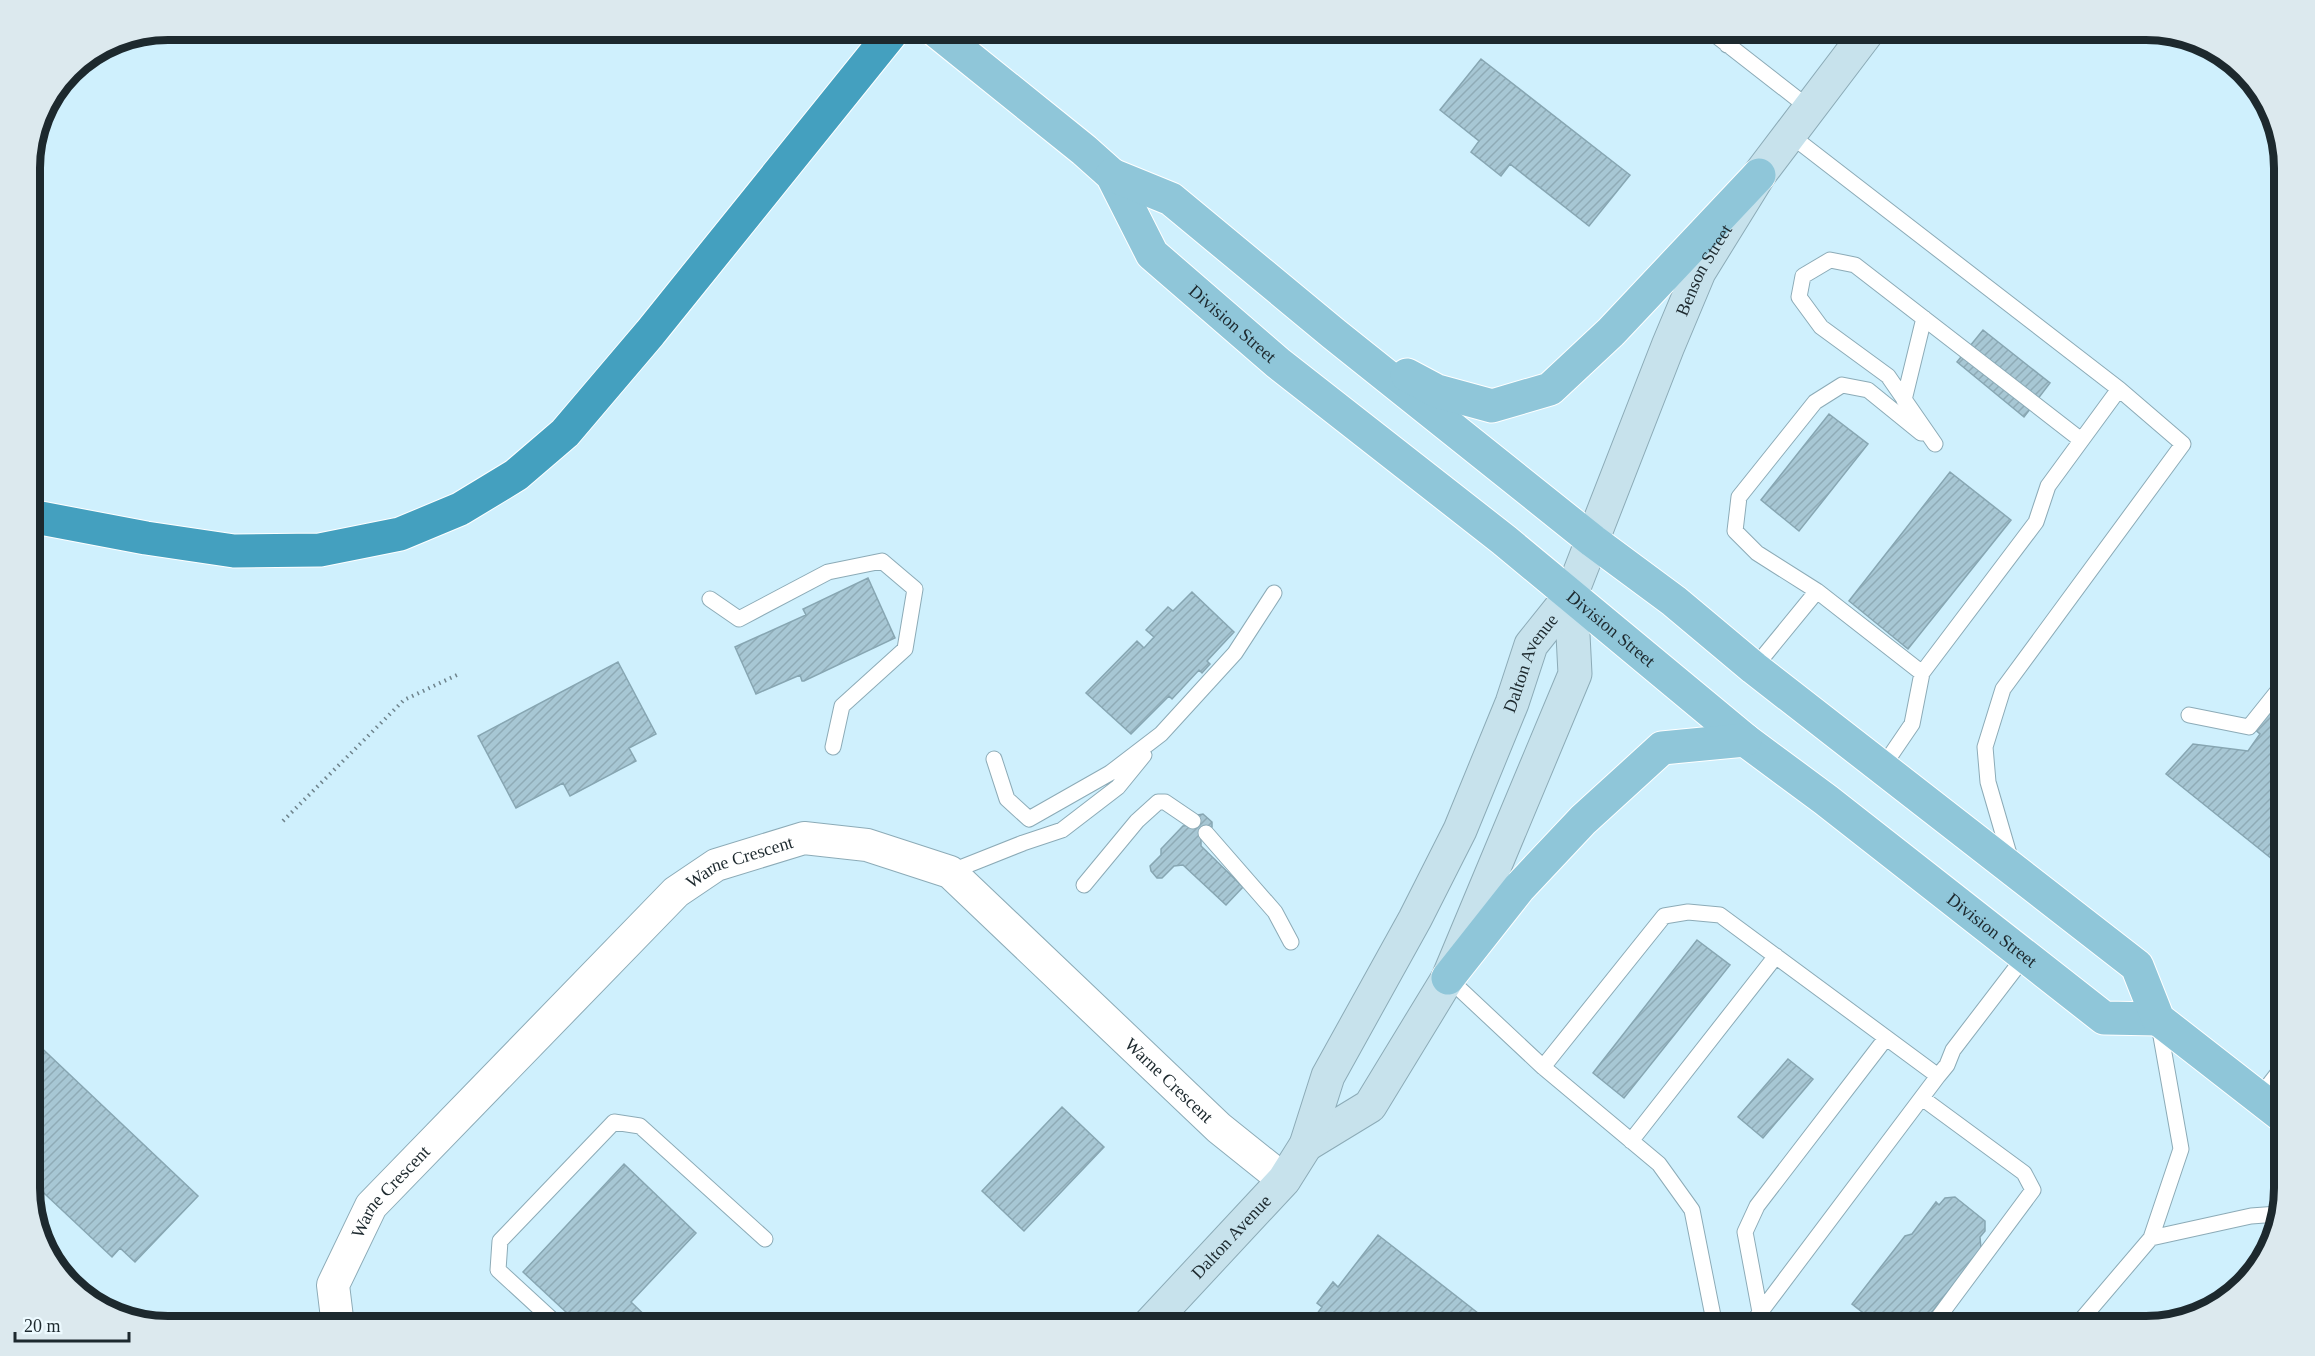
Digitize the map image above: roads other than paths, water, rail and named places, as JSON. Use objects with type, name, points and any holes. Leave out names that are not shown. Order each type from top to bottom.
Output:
[{"type":"highway","points":[[41,518],[146,538],[234,551],[320,550],[400,534],[460,509],[516,475],[566,433],[650,333],[886,40]]},
{"type":"main road","name":"Division Street","points":[[947,40],[1112,175],[1171,199],[1334,334],[1593,541],[1674,601],[1754,668],[2137,966],[2158,1019],[2274,1110]]},
{"type":"main road","name":"Division Street","points":[[1112,175],[1152,254],[1278,363],[1571,595],[1745,740],[1826,800],[2104,1018],[2158,1019]]},
{"type":"main road","points":[[1334,334],[1437,391],[1492,406],[1550,389],[1611,332],[1759,175]]},
{"type":"main road","points":[[1448,978],[1519,888],[1583,820],[1662,748],[1745,740]]},
{"type":"street","name":"Benson Street","points":[[1571,595],[1699,272],[1759,175],[1861,40]]},
{"type":"street","name":"Dalton Avenue","points":[[1306,1145],[1370,1106],[1448,978],[1575,674],[1571,595]]},
{"type":"street","name":"Dalton Avenue","points":[[1158,1316],[1284,1180],[1306,1145],[1328,1076],[1415,919],[1460,830],[1512,703],[1531,645],[1571,595]]},
{"type":"street","name":"Warne Crescent","points":[[337,1316],[333,1285],[371,1206],[676,892],[716,865],[804,838],[867,845],[950,872],[1219,1128],[1284,1180]]},
{"type":"lane","points":[[1721,40],[1809,108]]},
{"type":"lane","points":[[1727,45],[1731,40]]},
{"type":"lane","points":[[1789,134],[2119,389],[2183,444],[2003,689],[1985,747],[1988,782],[2014,871]]},
{"type":"lane","points":[[1922,673],[1817,591],[1757,553],[1735,531],[1739,497],[1815,402],[1842,385],[1868,390],[1935,444],[1888,376],[1821,327],[1799,297],[1803,276],[1830,260],[1855,265],[2081,440]]},
{"type":"lane","points":[[1905,400],[1924,318]]},
{"type":"lane","points":[[1882,768],[1912,724],[1922,673],[2036,522],[2048,486],[2119,389]]},
{"type":"lane","points":[[710,599],[739,619],[828,572],[882,561],[915,589],[905,649],[842,706],[833,747]]},
{"type":"lane","points":[[1754,668],[1817,591]]},
{"type":"lane","points":[[950,872],[1062,830],[1118,787],[1161,734],[1235,654],[1274,593]]},
{"type":"lane","points":[[2189,715],[2248,727],[2274,695]]},
{"type":"lane","points":[[994,759],[1007,799],[1029,819],[1110,773],[1161,734]]},
{"type":"lane","points":[[1084,885],[1137,821],[1158,802],[1165,802],[1193,821]]},
{"type":"lane","points":[[1206,833],[1275,912],[1291,942]]},
{"type":"lane","points":[[1543,1066],[1664,916],[1688,912],[1720,915],[1938,1076]]},
{"type":"lane","points":[[1632,1141],[1776,956]]},
{"type":"lane","points":[[1757,1316],[1947,1065],[1953,1050],[2025,956]]},
{"type":"lane","points":[[1448,978],[1543,1066],[1659,1164],[1692,1210],[1713,1316]]},
{"type":"lane","points":[[2085,1316],[2151,1238],[2181,1149],[2158,1019]]},
{"type":"lane","points":[[1764,1316],[1760,1312],[1745,1232],[1757,1206],[1886,1038]]},
{"type":"lane","points":[[2258,1099],[2274,1078]]},
{"type":"lane","points":[[1922,1098],[2024,1173],[2033,1190],[1939,1316]]},
{"type":"lane","points":[[548,1316],[498,1270],[500,1241],[614,1122],[640,1126],[765,1239]]},
{"type":"lane","points":[[2151,1238],[2245,1217],[2271,1215]]}]
